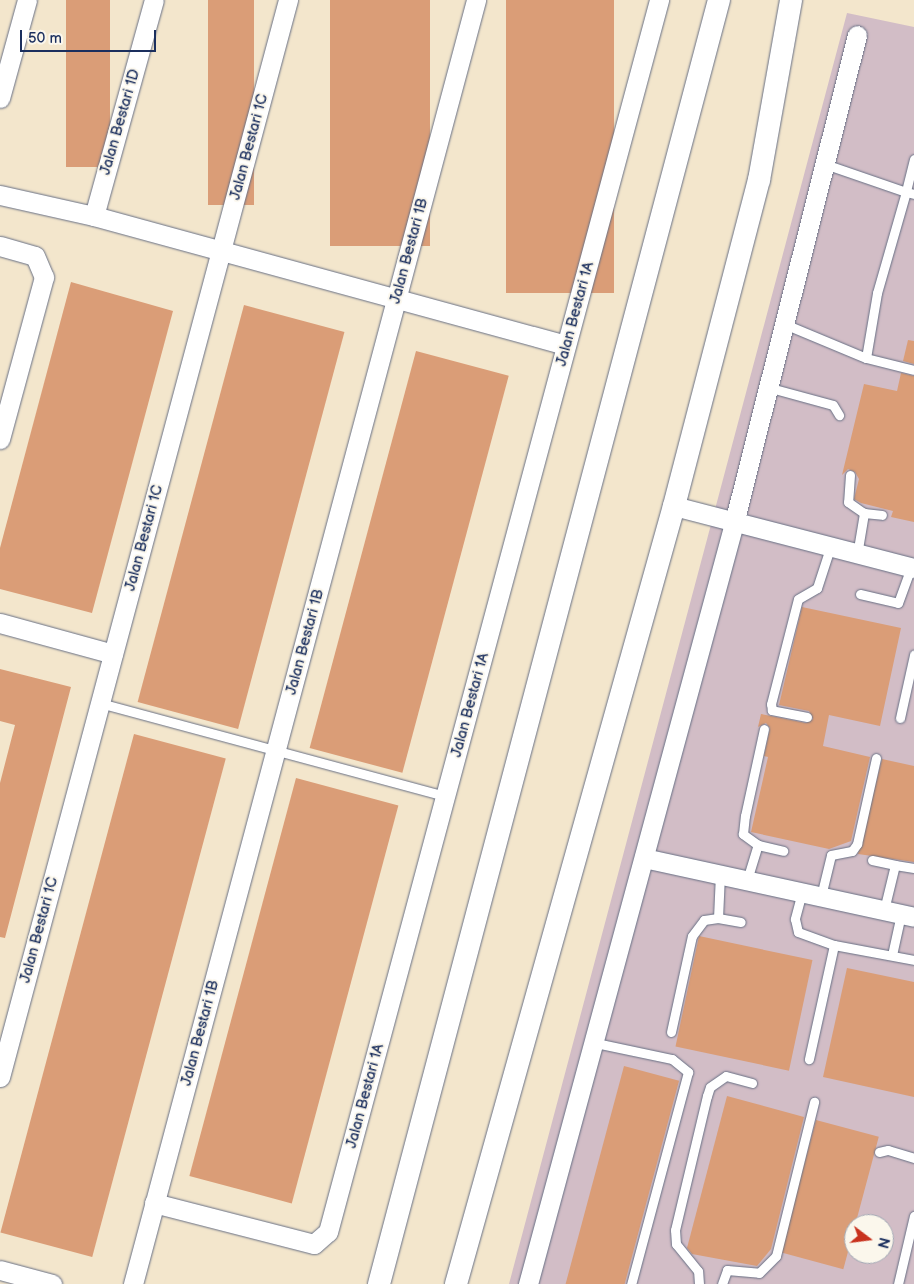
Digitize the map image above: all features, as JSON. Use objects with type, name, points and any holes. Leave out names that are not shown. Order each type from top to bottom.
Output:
[{"type":"street","points":[[0,98],[27,0]]},
{"type":"street","name":"Jalan Bestari 1D","points":[[94,216],[154,0]]},
{"type":"street","name":"Jalan Bestari 1C","points":[[0,1077],[288,0]]},
{"type":"street","name":"Jalan Bestari 1B","points":[[132,1284],[476,0]]},
{"type":"street","name":"Jalan Bestari 1A","points":[[154,1203],[314,1244],[328,1232],[659,0]]},
{"type":"street","points":[[379,1284],[719,0]]},
{"type":"street","points":[[456,1284],[674,506],[759,180],[791,0]]},
{"type":"street","points":[[528,1284],[591,1042],[644,858],[734,522],[822,163],[857,35]]},
{"type":"street","points":[[0,195],[94,216],[566,345]]},
{"type":"street","points":[[0,246],[20,251],[41,262],[44,276],[0,439]]},
{"type":"street","points":[[674,506],[912,568]]},
{"type":"street","points":[[0,623],[113,654]]},
{"type":"street","points":[[644,858],[900,914]]},
{"type":"street","points":[[0,1270],[52,1284]]},
{"type":"lane","points":[[866,358],[877,293],[910,193],[914,159]]},
{"type":"lane","points":[[822,163],[910,193]]},
{"type":"lane","points":[[782,323],[866,358],[914,370]]},
{"type":"lane","points":[[767,387],[833,404],[839,415]]},
{"type":"lane","points":[[850,474],[848,502],[864,513],[882,515]]},
{"type":"lane","points":[[857,555],[864,513]]},
{"type":"lane","points":[[807,717],[772,710],[771,704],[798,599],[817,588],[830,548]]},
{"type":"lane","points":[[860,594],[898,603],[912,568]]},
{"type":"lane","points":[[900,718],[914,655]]},
{"type":"lane","points":[[100,703],[445,796]]},
{"type":"lane","points":[[764,729],[743,834],[758,845],[783,851]]},
{"type":"lane","points":[[821,896],[831,855],[852,851],[857,844],[876,758]]},
{"type":"lane","points":[[747,880],[758,845]]},
{"type":"lane","points":[[872,860],[914,868]]},
{"type":"lane","points":[[892,955],[900,914],[895,865]]},
{"type":"lane","points":[[718,918],[720,874]]},
{"type":"lane","points":[[802,892],[795,919],[798,932],[834,945],[914,960]]},
{"type":"lane","points":[[671,1032],[692,936],[704,920],[718,918],[740,922]]},
{"type":"lane","points":[[809,1059],[834,945]]},
{"type":"lane","points":[[591,1042],[672,1059],[688,1072],[631,1284]]},
{"type":"lane","points":[[699,1284],[698,1271],[676,1244],[675,1230],[707,1096],[710,1087],[726,1076],[752,1083]]},
{"type":"lane","points":[[722,1284],[727,1270],[759,1273],[776,1256],[814,1102]]},
{"type":"lane","points":[[879,1152],[888,1150],[914,1158]]},
{"type":"lane","points":[[898,1284],[914,1216]]},
{"type":"shaded area","points":[[847,13],[914,27],[914,1284],[509,1284]]},
{"type":"building","points":[[66,0],[110,0],[110,167],[66,167]]},
{"type":"building","points":[[208,0],[254,0],[254,205],[208,205]]},
{"type":"building","points":[[330,0],[430,0],[430,246],[330,246]]},
{"type":"building","points":[[506,0],[614,0],[614,293],[506,293]]},
{"type":"building","points":[[71,282],[173,311],[92,613],[0,589],[0,548]]},
{"type":"building","points":[[244,305],[344,332],[238,729],[138,702]]},
{"type":"building","points":[[908,340],[914,341],[914,364],[903,361]]},
{"type":"building","points":[[416,351],[509,376],[402,773],[310,748]]},
{"type":"building","points":[[901,373],[914,376],[914,522],[891,517],[893,511],[861,503],[854,499],[859,479],[855,472],[848,469],[842,475],[864,384],[897,391]]},
{"type":"building","points":[[802,607],[901,628],[880,726],[829,715],[823,746],[870,757],[851,841],[829,849],[751,832],[768,757],[764,756],[770,728],[766,723],[758,727],[761,714],[806,723],[813,719],[809,711],[779,705]]},
{"type":"building","points":[[0,669],[71,687],[5,938],[0,937],[0,783],[15,725],[0,721]]},
{"type":"building","points":[[134,734],[226,759],[92,1257],[0,1232]]},
{"type":"building","points":[[882,759],[914,766],[914,862],[858,854]]},
{"type":"building","points":[[296,778],[398,805],[292,1203],[189,1176]]},
{"type":"building","points":[[699,936],[812,960],[789,1071],[676,1047]]},
{"type":"building","points":[[847,968],[914,982],[914,1097],[823,1077]]},
{"type":"building","points":[[624,1066],[679,1081],[625,1284],[566,1284]]},
{"type":"building","points":[[727,1096],[804,1117],[771,1249],[757,1266],[692,1254],[687,1248]]},
{"type":"building","points":[[816,1120],[879,1137],[858,1214],[844,1214],[843,1269],[781,1252]]}]
